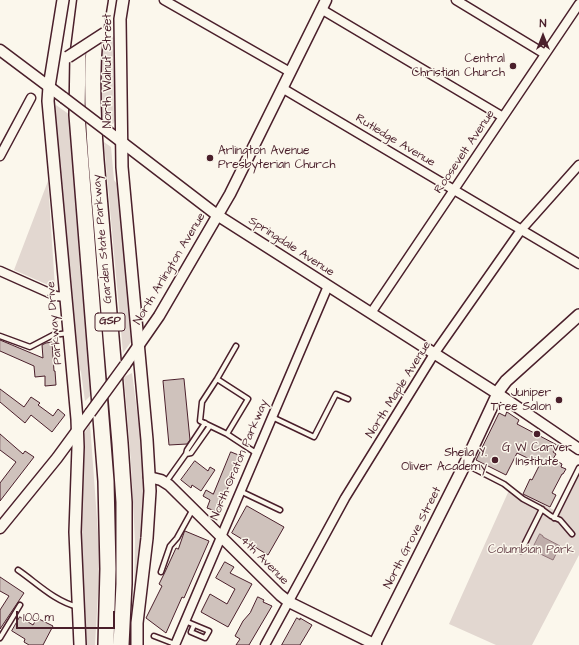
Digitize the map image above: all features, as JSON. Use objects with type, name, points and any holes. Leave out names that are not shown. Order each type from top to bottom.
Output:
[{"type":"highway","name":"Garden State Parkway","points":[[84,0],[78,55],[77,115],[106,481],[108,569],[106,645]]},
{"type":"highway","name":"Garden State Parkway","points":[[100,0],[93,60],[93,113],[122,478],[125,560],[121,645]]},
{"type":"main road","name":"Parkway Drive","points":[[63,0],[49,87],[49,116],[77,431],[75,532],[80,645]]},
{"type":"main road","name":"North Walnut Street","points":[[121,142],[120,20],[123,0]]},
{"type":"main road","points":[[57,39],[59,54],[62,57],[68,57],[105,34],[116,26],[120,20]]},
{"type":"main road","points":[[121,142],[122,177],[149,477],[149,520],[137,623],[137,645]]},
{"type":"main road","name":"North Grove Street","points":[[375,645],[498,394],[506,381],[579,315]]},
{"type":"street","points":[[164,0],[290,72]]},
{"type":"street","points":[[456,0],[545,54]]},
{"type":"street","points":[[323,4],[503,117]]},
{"type":"street","name":"North Arlington Avenue","points":[[0,528],[57,458],[159,316],[235,184],[323,4]]},
{"type":"street","name":"Roosevelt Avenue","points":[[371,313],[579,4]]},
{"type":"street","name":"Springdale Avenue","points":[[0,50],[217,215],[498,394],[579,449]]},
{"type":"street","name":"Rutledge Avenue","points":[[282,88],[579,264]]},
{"type":"street","points":[[0,156],[31,98]]},
{"type":"street","name":"North Maple Avenue","points":[[265,645],[342,503],[434,354],[520,230],[579,165]]},
{"type":"street","points":[[0,271],[56,296],[66,297]]},
{"type":"street","name":"North Oraton Parkway","points":[[175,644],[328,286]]},
{"type":"street","name":"4th Avenue","points":[[149,477],[158,478],[166,482],[280,595],[289,602],[375,645]]},
{"type":"lane","points":[[0,336],[30,347],[53,335],[69,333]]},
{"type":"lane","points":[[236,346],[202,402],[200,421],[226,434],[256,452]]},
{"type":"lane","points":[[217,379],[248,399],[226,434]]},
{"type":"lane","points":[[272,417],[314,437],[336,394],[348,399]]},
{"type":"lane","points":[[166,482],[186,454],[187,450],[205,423]]},
{"type":"lane","points":[[186,454],[191,453],[210,426]]},
{"type":"lane","points":[[465,464],[504,484],[523,499],[542,509],[554,518],[560,520],[572,534]]},
{"type":"lane","points":[[554,518],[579,468]]},
{"type":"lane","points":[[240,491],[280,510]]},
{"type":"lane","points":[[161,572],[170,546],[177,538],[193,508]]},
{"type":"lane","points":[[521,551],[542,509]]},
{"type":"lane","points":[[18,570],[36,583],[40,588],[68,605],[78,607]]},
{"type":"lane","points":[[0,638],[20,605]]},
{"type":"lane","points":[[185,620],[194,625]]},
{"type":"lane","points":[[154,636],[175,644]]},
{"type":"green space","points":[[114,36],[116,119],[113,124],[99,114],[99,73],[103,43]]},
{"type":"green space","points":[[56,105],[70,115],[80,270],[92,394],[85,401],[81,372],[77,361],[54,109]]},
{"type":"green space","points":[[104,142],[111,147],[114,180],[119,187],[134,338],[123,353]]},
{"type":"green space","points":[[48,181],[55,288],[14,270]]},
{"type":"green space","points":[[132,373],[144,464],[144,524],[134,601],[135,541],[131,463],[124,377]]},
{"type":"green space","points":[[90,424],[100,560],[95,645],[84,645],[79,514],[84,434]]},
{"type":"green space","name":"Columbian Park","points":[[579,471],[579,555],[532,645],[496,645],[449,624],[510,488],[554,510]]},
{"type":"shaded area","points":[[540,534],[560,546],[553,560],[532,550]]},
{"type":"building","points":[[0,340],[43,358],[42,345],[52,342],[56,385],[45,386],[45,376],[35,377],[34,366],[0,351]]},
{"type":"building","points":[[184,379],[190,440],[187,444],[169,445],[163,381]]},
{"type":"building","points":[[0,389],[24,407],[31,397],[40,403],[38,405],[53,416],[58,409],[65,415],[52,432],[31,415],[25,423],[0,402]]},
{"type":"building","name":"Sheila Y. Oliver Academy","points":[[507,412],[519,420],[517,424],[557,445],[553,452],[556,454],[553,459],[562,464],[561,467],[566,469],[552,493],[556,495],[550,507],[523,494],[530,479],[532,480],[540,464],[517,453],[506,475],[476,460],[499,413],[505,416]]},
{"type":"building","points":[[0,434],[23,454],[25,451],[34,457],[0,501],[0,483],[16,462],[0,450]]},
{"type":"building","points":[[231,452],[241,456],[218,512],[207,508],[210,500],[203,496],[206,490],[213,494]]},
{"type":"building","points":[[195,461],[208,471],[210,467],[215,470],[201,491],[192,485],[191,488],[181,480]]},
{"type":"building","points":[[247,506],[284,527],[268,555],[232,533]]},
{"type":"building","points":[[185,531],[209,541],[184,598],[182,597],[166,633],[146,618],[162,586],[159,584],[176,548],[178,549]]},
{"type":"building","points":[[225,562],[234,567],[230,573],[252,584],[228,627],[201,612],[210,594],[227,604],[235,589],[216,578]]},
{"type":"building","points":[[0,577],[24,593],[0,629],[0,610],[9,596],[0,591]]},
{"type":"building","points":[[258,597],[264,600],[263,602],[272,606],[249,645],[236,645],[240,639],[235,636],[243,621],[250,613]]},
{"type":"building","points":[[20,617],[33,625],[37,618],[53,626],[43,645],[29,645],[24,642],[25,639],[12,631]]},
{"type":"building","points":[[297,618],[300,620],[300,618],[312,625],[300,645],[282,645]]},
{"type":"place","name":"Central Christian Church","points":[[513,66]]},
{"type":"place","name":"Arlington Avenue Presbyterian Church","points":[[210,158]]},
{"type":"place","name":"Juniper Tree Salon","points":[[559,400]]},
{"type":"place","name":"G W Carver Institute","points":[[537,434]]},
{"type":"place","name":"Sheila Y. Oliver Academy","points":[[495,460]]}]
